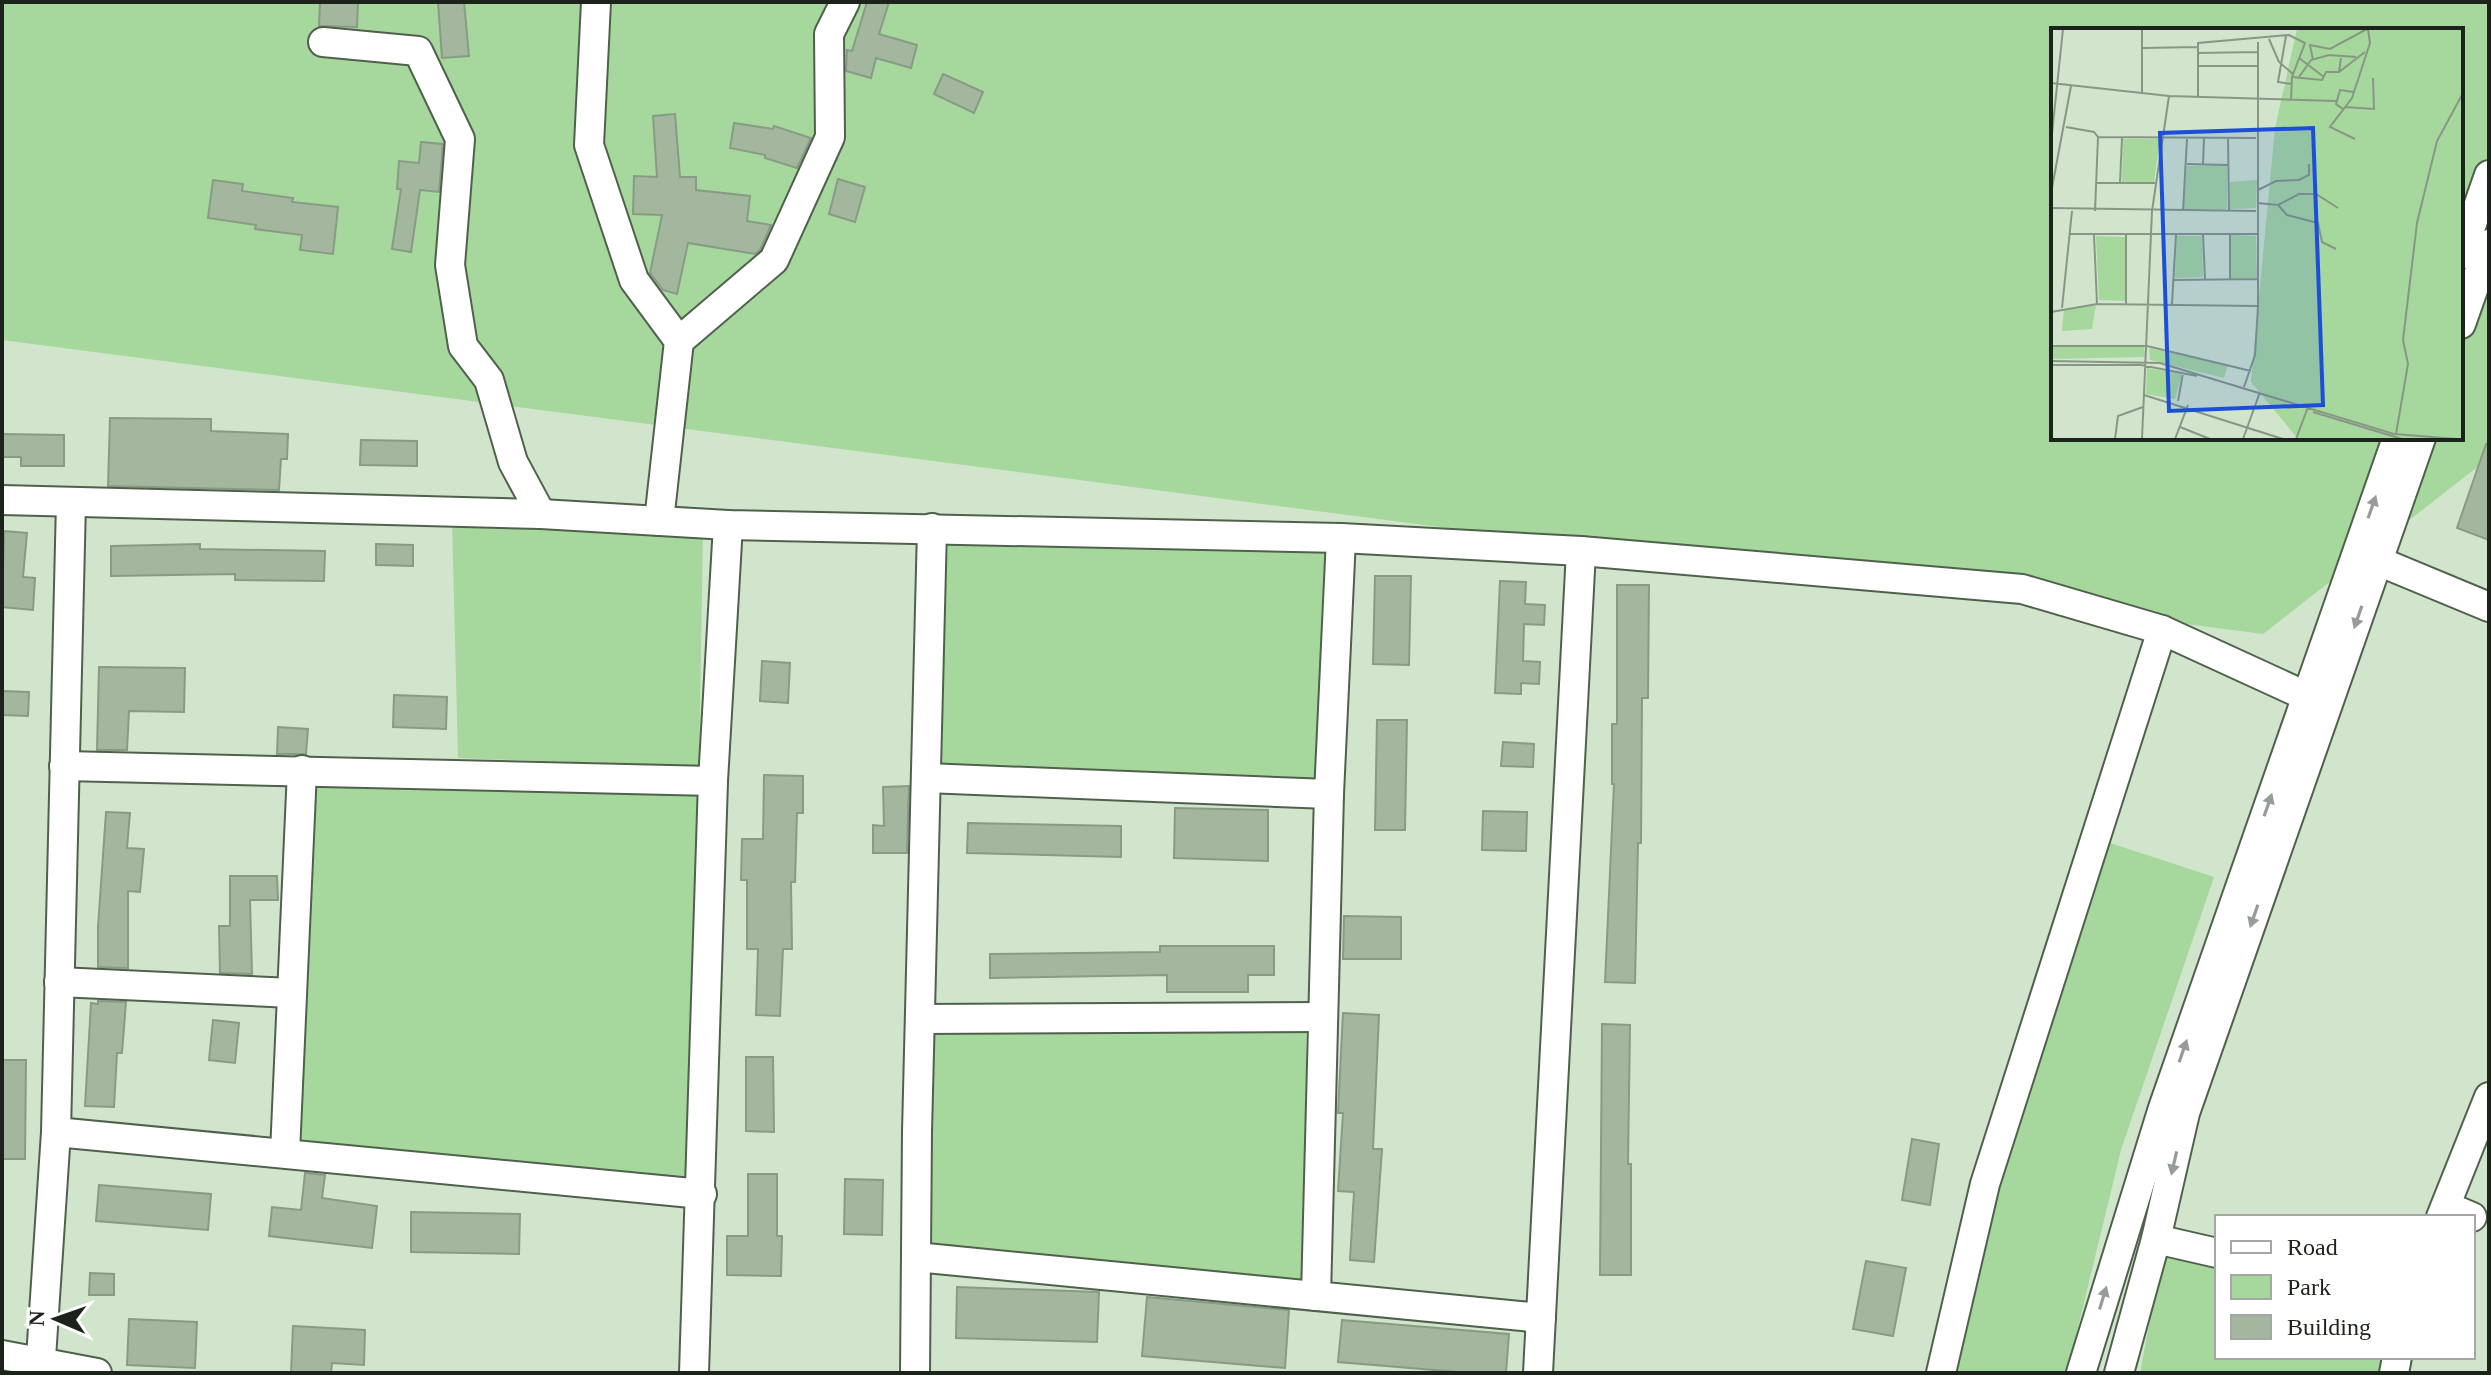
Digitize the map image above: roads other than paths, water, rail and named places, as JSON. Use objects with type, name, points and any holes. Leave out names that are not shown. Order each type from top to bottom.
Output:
[{"type":"street","points":[[596,2],[589,145],[634,280],[679,341],[659,521]]},
{"type":"street","points":[[679,341],[774,260],[830,137],[829,34],[845,2]]},
{"type":"street","points":[[323,42],[418,51],[460,139],[450,265],[463,346],[489,380],[513,462],[541,514]]},
{"type":"street","points":[[2463,249],[2489,175]]},
{"type":"street","points":[[2463,318],[2489,244]]},
{"type":"street","points":[[2119,1373],[2156,1239],[2185,1113],[2367,558],[2396,440]]},
{"type":"street","points":[[2081,1373],[2163,1108],[2306,696],[2420,440]]},
{"type":"street","points":[[2,500],[541,514],[728,525],[1341,538],[1581,551],[2022,589],[2162,630],[2306,696]]},
{"type":"street","points":[[40,1368],[56,1132],[71,502]]},
{"type":"street","points":[[694,1373],[713,781],[728,525]]},
{"type":"street","points":[[915,1373],[932,528]]},
{"type":"street","points":[[1316,1296],[1329,794],[1341,538]]},
{"type":"street","points":[[1538,1373],[1581,551]]},
{"type":"street","points":[[2367,558],[2489,607]]},
{"type":"street","points":[[1941,1373],[1985,1184],[2162,630]]},
{"type":"street","points":[[64,766],[713,781]]},
{"type":"street","points":[[285,1153],[302,770]]},
{"type":"street","points":[[926,778],[1329,794]]},
{"type":"street","points":[[59,982],[292,993]]},
{"type":"street","points":[[920,1019],[1323,1017]]},
{"type":"street","points":[[2444,1212],[2489,1097]]},
{"type":"street","points":[[56,1132],[702,1194]]},
{"type":"street","points":[[2156,1239],[2215,1253]]},
{"type":"street","points":[[916,1257],[1541,1318]]},
{"type":"street","points":[[2115,1259],[2148,1267]]},
{"type":"street","points":[[2,1355],[40,1368],[97,1373]]}]
